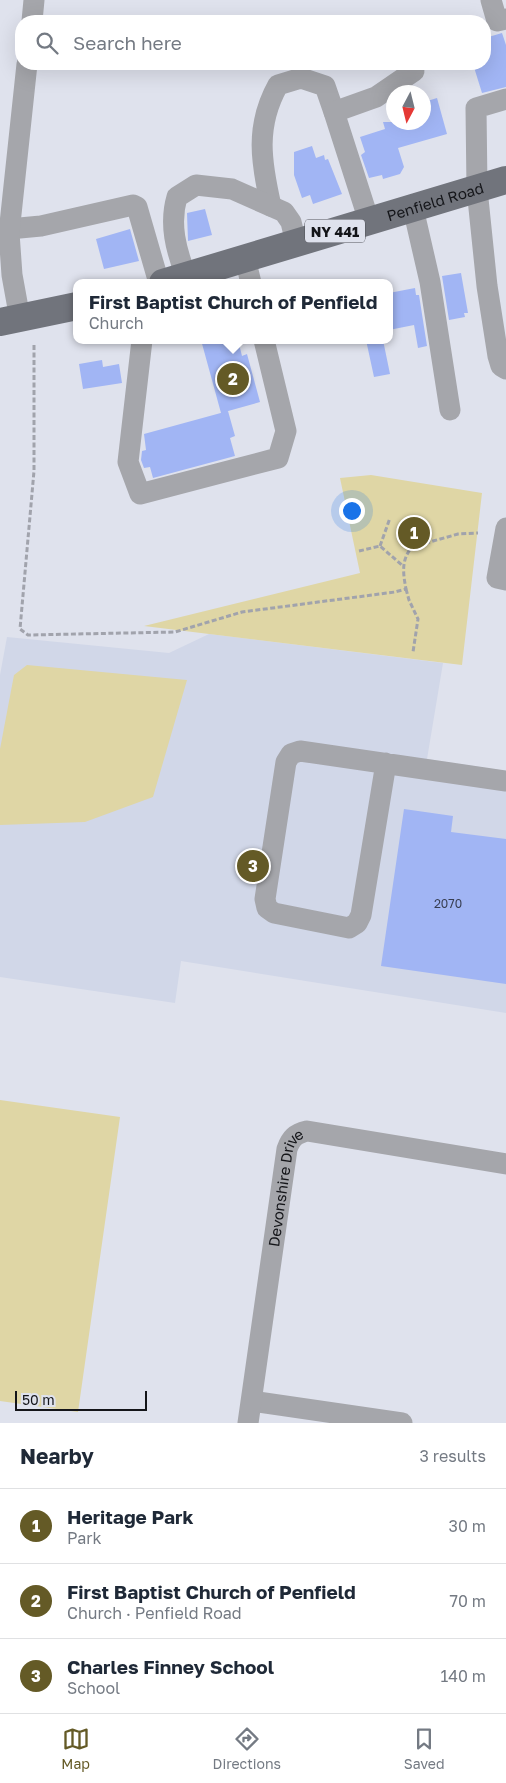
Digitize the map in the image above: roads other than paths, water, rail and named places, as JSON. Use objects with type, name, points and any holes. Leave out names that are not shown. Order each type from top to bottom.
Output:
[{"type":"main road","name":"Penfield Road","points":[[174,279],[248,270],[296,243],[506,180]]},
{"type":"main road","points":[[10,320],[73,307]]},
{"type":"street","points":[[33,15],[34,0]]},
{"type":"street","points":[[491,0],[497,22],[506,19]]},
{"type":"street","points":[[10,320],[12,276],[9,229],[26,70]]},
{"type":"street","points":[[334,112],[376,97],[414,71]]},
{"type":"street","points":[[270,206],[264,178],[261,141],[267,104],[278,85],[301,78],[325,86],[369,221]]},
{"type":"street","points":[[506,99],[476,108],[477,189],[487,286],[498,356],[501,366],[506,369]]},
{"type":"street","points":[[174,279],[178,258],[173,232],[174,209],[178,197],[196,185],[232,189],[284,212],[291,222],[296,243]]},
{"type":"street","points":[[9,229],[41,226],[133,205],[137,207],[158,279]]},
{"type":"street","points":[[413,208],[430,282],[450,410]]},
{"type":"street","points":[[142,344],[128,462],[140,494],[278,458],[286,430],[265,344]]},
{"type":"street","points":[[506,528],[497,578],[506,580]]},
{"type":"street","points":[[386,763],[362,915],[357,923],[349,928],[274,914],[268,908],[266,899],[286,762],[290,754],[300,751],[386,763],[506,781]]},
{"type":"street","name":"Devonshire Drive","points":[[248,1423],[286,1149],[290,1141],[297,1134],[307,1131],[506,1164]]},
{"type":"street","points":[[252,1401],[402,1423]]},
{"type":"place","name":"First Baptist Church of Penfield","points":[[233,379]]},
{"type":"place","name":"Heritage Park","points":[[414,533]]},
{"type":"place","name":"Charles Finney School","points":[[253,866]]}]
